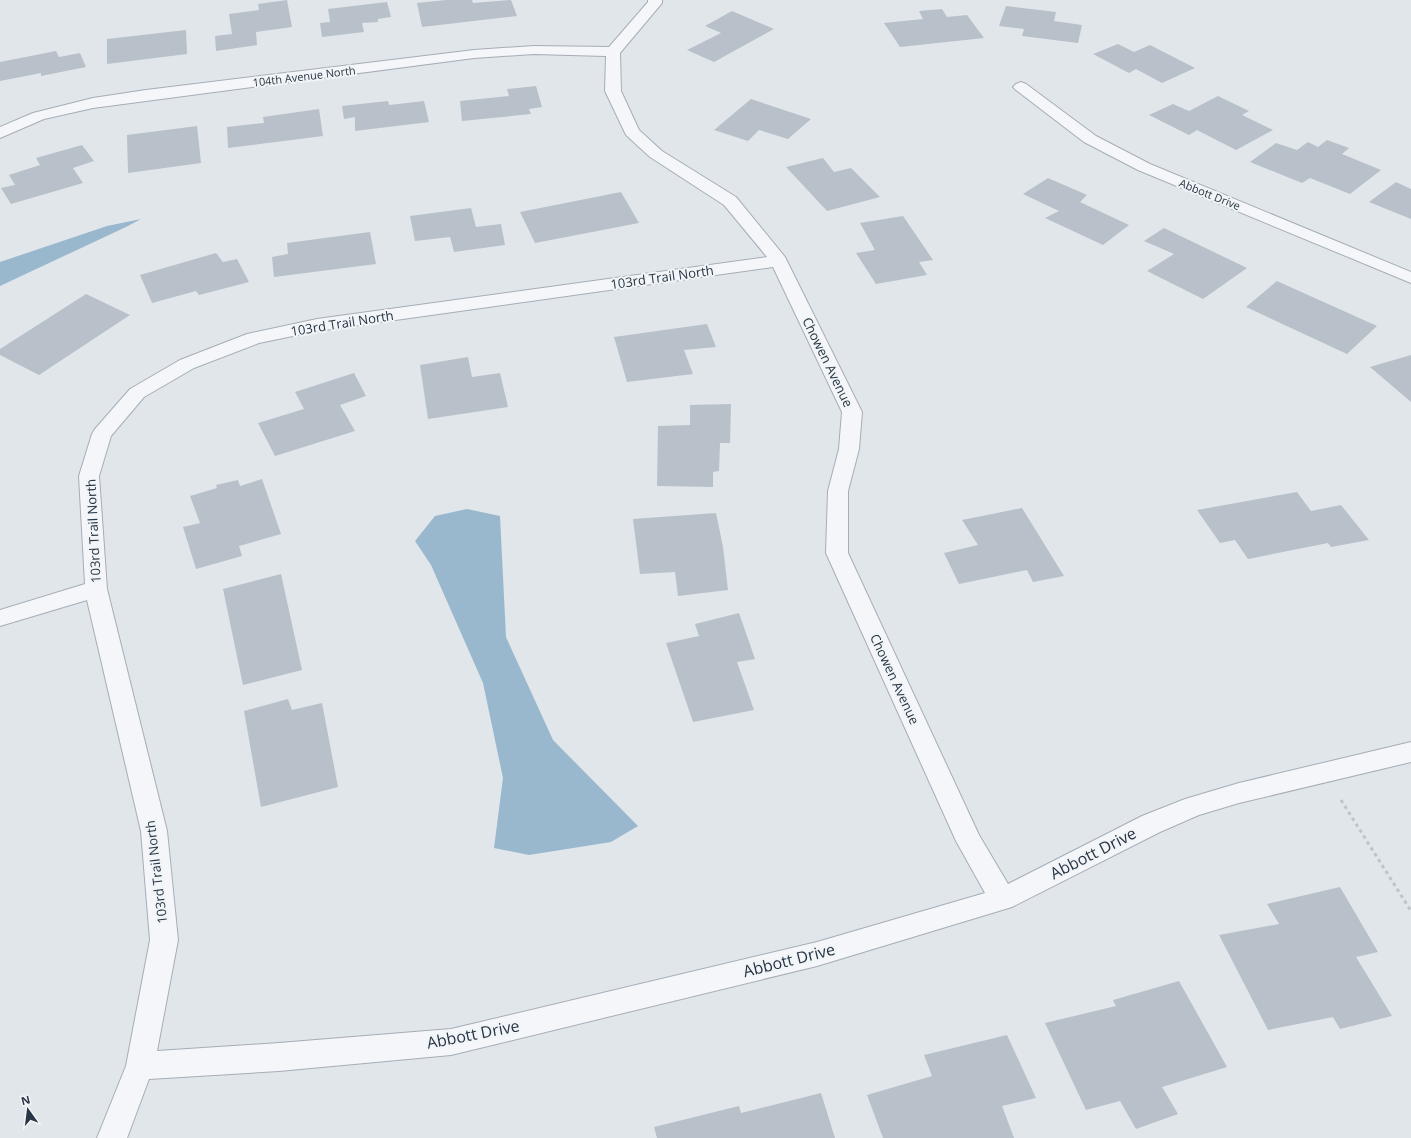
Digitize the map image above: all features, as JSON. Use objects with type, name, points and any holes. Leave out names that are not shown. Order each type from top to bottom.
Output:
[{"type":"street","points":[[613,52],[654,3],[654,0]]},
{"type":"street","name":"104th Avenue North","points":[[0,133],[39,116],[93,103],[474,54],[534,50],[613,52]]},
{"type":"street","name":"Chowen Avenue","points":[[613,52],[612,91],[632,132],[656,154],[730,201],[779,261],[852,412],[849,449],[838,491],[838,553],[969,841],[1003,898]]},
{"type":"street","name":"Abbott Drive","points":[[1021,87],[1090,139],[1144,167],[1411,278]]},
{"type":"street","name":"103rd Trail North","points":[[112,1138],[140,1066],[164,940],[154,831],[96,589],[88,476],[102,434],[137,394],[187,364],[254,338],[317,325],[779,261]]},
{"type":"street","points":[[0,618],[96,589]]},
{"type":"street","name":"Abbott Drive","points":[[140,1066],[279,1057],[451,1042],[817,954],[1003,898],[1151,824],[1194,806],[1411,752]]},
{"type":"path","points":[[1324,773],[1411,911]]},
{"type":"water","points":[[141,219],[0,286],[0,262],[107,226]]},
{"type":"water","points":[[467,509],[500,516],[506,637],[553,740],[638,826],[611,842],[529,855],[494,848],[503,778],[483,683],[431,565],[415,541],[435,516]]},
{"type":"building","points":[[287,0],[292,27],[256,32],[257,45],[216,51],[215,36],[232,34],[229,14],[259,10],[258,4]]},
{"type":"building","points":[[446,0],[472,0],[473,3],[511,0],[517,16],[422,27],[417,3]]},
{"type":"building","points":[[387,2],[391,17],[378,19],[378,22],[362,23],[364,32],[322,37],[320,23],[330,22],[328,9]]},
{"type":"building","points":[[1006,6],[1056,12],[1054,21],[1082,25],[1078,43],[1022,36],[1024,29],[999,26]]},
{"type":"building","points":[[942,9],[947,17],[967,15],[984,38],[900,47],[884,23],[923,19],[919,11]]},
{"type":"building","points":[[732,11],[774,29],[714,62],[687,50],[721,33],[705,26]]},
{"type":"building","points":[[186,30],[187,54],[107,64],[107,39]]},
{"type":"building","points":[[1118,44],[1134,52],[1150,45],[1195,68],[1162,83],[1136,69],[1129,73],[1093,54]]},
{"type":"building","points":[[56,51],[59,57],[80,53],[86,67],[41,76],[41,73],[0,81],[0,62]]},
{"type":"building","points":[[536,86],[542,107],[529,109],[531,114],[462,121],[460,101],[509,96],[507,89]]},
{"type":"building","points":[[1218,96],[1249,111],[1242,115],[1273,130],[1236,150],[1197,130],[1189,135],[1149,115],[1173,104],[1189,111]]},
{"type":"building","points":[[751,99],[811,119],[788,139],[759,130],[748,141],[714,130]]},
{"type":"building","points":[[388,101],[389,105],[424,101],[429,122],[355,131],[355,117],[344,119],[342,106]]},
{"type":"building","points":[[319,109],[323,136],[228,148],[227,127],[264,123],[263,117]]},
{"type":"building","points":[[197,126],[201,163],[128,173],[127,135]]},
{"type":"building","points":[[1327,140],[1349,148],[1342,154],[1381,170],[1350,194],[1310,178],[1302,183],[1250,162],[1276,143],[1297,150],[1308,142],[1318,147]]},
{"type":"building","points":[[82,145],[94,161],[73,168],[83,183],[11,204],[1,188],[15,185],[9,175],[40,165],[36,158]]},
{"type":"building","points":[[823,158],[834,172],[851,168],[880,197],[827,211],[786,167]]},
{"type":"building","points":[[1048,178],[1087,195],[1080,202],[1129,225],[1103,245],[1045,218],[1059,211],[1023,194]]},
{"type":"building","points":[[1396,182],[1411,189],[1411,219],[1369,202]]},
{"type":"building","points":[[621,192],[639,223],[535,243],[520,212]]},
{"type":"building","points":[[471,208],[476,227],[501,224],[505,245],[454,252],[450,237],[415,241],[410,216]]},
{"type":"building","points":[[903,216],[933,260],[919,262],[927,275],[876,284],[856,253],[875,250],[860,223]]},
{"type":"building","points":[[1164,228],[1247,268],[1203,299],[1147,271],[1174,254],[1144,241]]},
{"type":"building","points":[[370,232],[376,264],[274,277],[272,257],[288,254],[287,243]]},
{"type":"building","points":[[216,253],[223,262],[237,259],[249,282],[199,295],[196,291],[152,303],[140,275]]},
{"type":"building","points":[[1277,281],[1377,326],[1347,354],[1246,307]]},
{"type":"building","points":[[86,294],[130,315],[39,375],[0,355],[0,349]]},
{"type":"building","points":[[707,324],[716,347],[684,350],[693,374],[627,382],[614,337]]},
{"type":"building","points":[[1411,355],[1411,402],[1370,367]]},
{"type":"building","points":[[468,357],[472,377],[500,373],[508,407],[428,419],[420,365]]},
{"type":"building","points":[[354,373],[366,396],[340,405],[355,431],[275,456],[258,423],[304,409],[295,392]]},
{"type":"building","points":[[731,404],[730,443],[720,443],[719,471],[713,472],[713,487],[657,486],[658,426],[690,425],[690,405]]},
{"type":"building","points":[[262,479],[281,534],[239,546],[242,556],[196,569],[183,527],[200,523],[190,496],[217,488],[216,485],[238,480],[240,486]]},
{"type":"building","points":[[1297,492],[1311,511],[1341,505],[1369,540],[1331,547],[1328,543],[1248,559],[1235,540],[1220,543],[1197,510]]},
{"type":"building","points":[[1022,508],[1064,576],[1033,582],[1027,570],[959,584],[944,553],[978,545],[962,520]]},
{"type":"building","points":[[716,513],[723,547],[728,590],[678,596],[675,572],[640,574],[633,519]]},
{"type":"building","points":[[281,574],[302,670],[243,685],[223,589]]},
{"type":"building","points":[[739,613],[755,659],[737,662],[754,710],[693,722],[666,643],[699,636],[695,624]]},
{"type":"building","points":[[288,699],[292,710],[322,703],[338,787],[261,807],[244,711]]},
{"type":"building","points":[[1340,887],[1378,952],[1356,957],[1392,1016],[1340,1029],[1333,1017],[1268,1030],[1219,935],[1279,924],[1267,904]]},
{"type":"building","points":[[1179,981],[1227,1067],[1162,1087],[1178,1114],[1136,1129],[1120,1101],[1086,1110],[1045,1023],[1116,1006],[1113,1000]]},
{"type":"building","points":[[1007,1035],[1036,1098],[1002,1106],[1014,1138],[883,1138],[867,1095],[932,1076],[924,1055]]},
{"type":"building","points":[[821,1093],[835,1138],[657,1138],[654,1127],[739,1106],[741,1113]]}]
